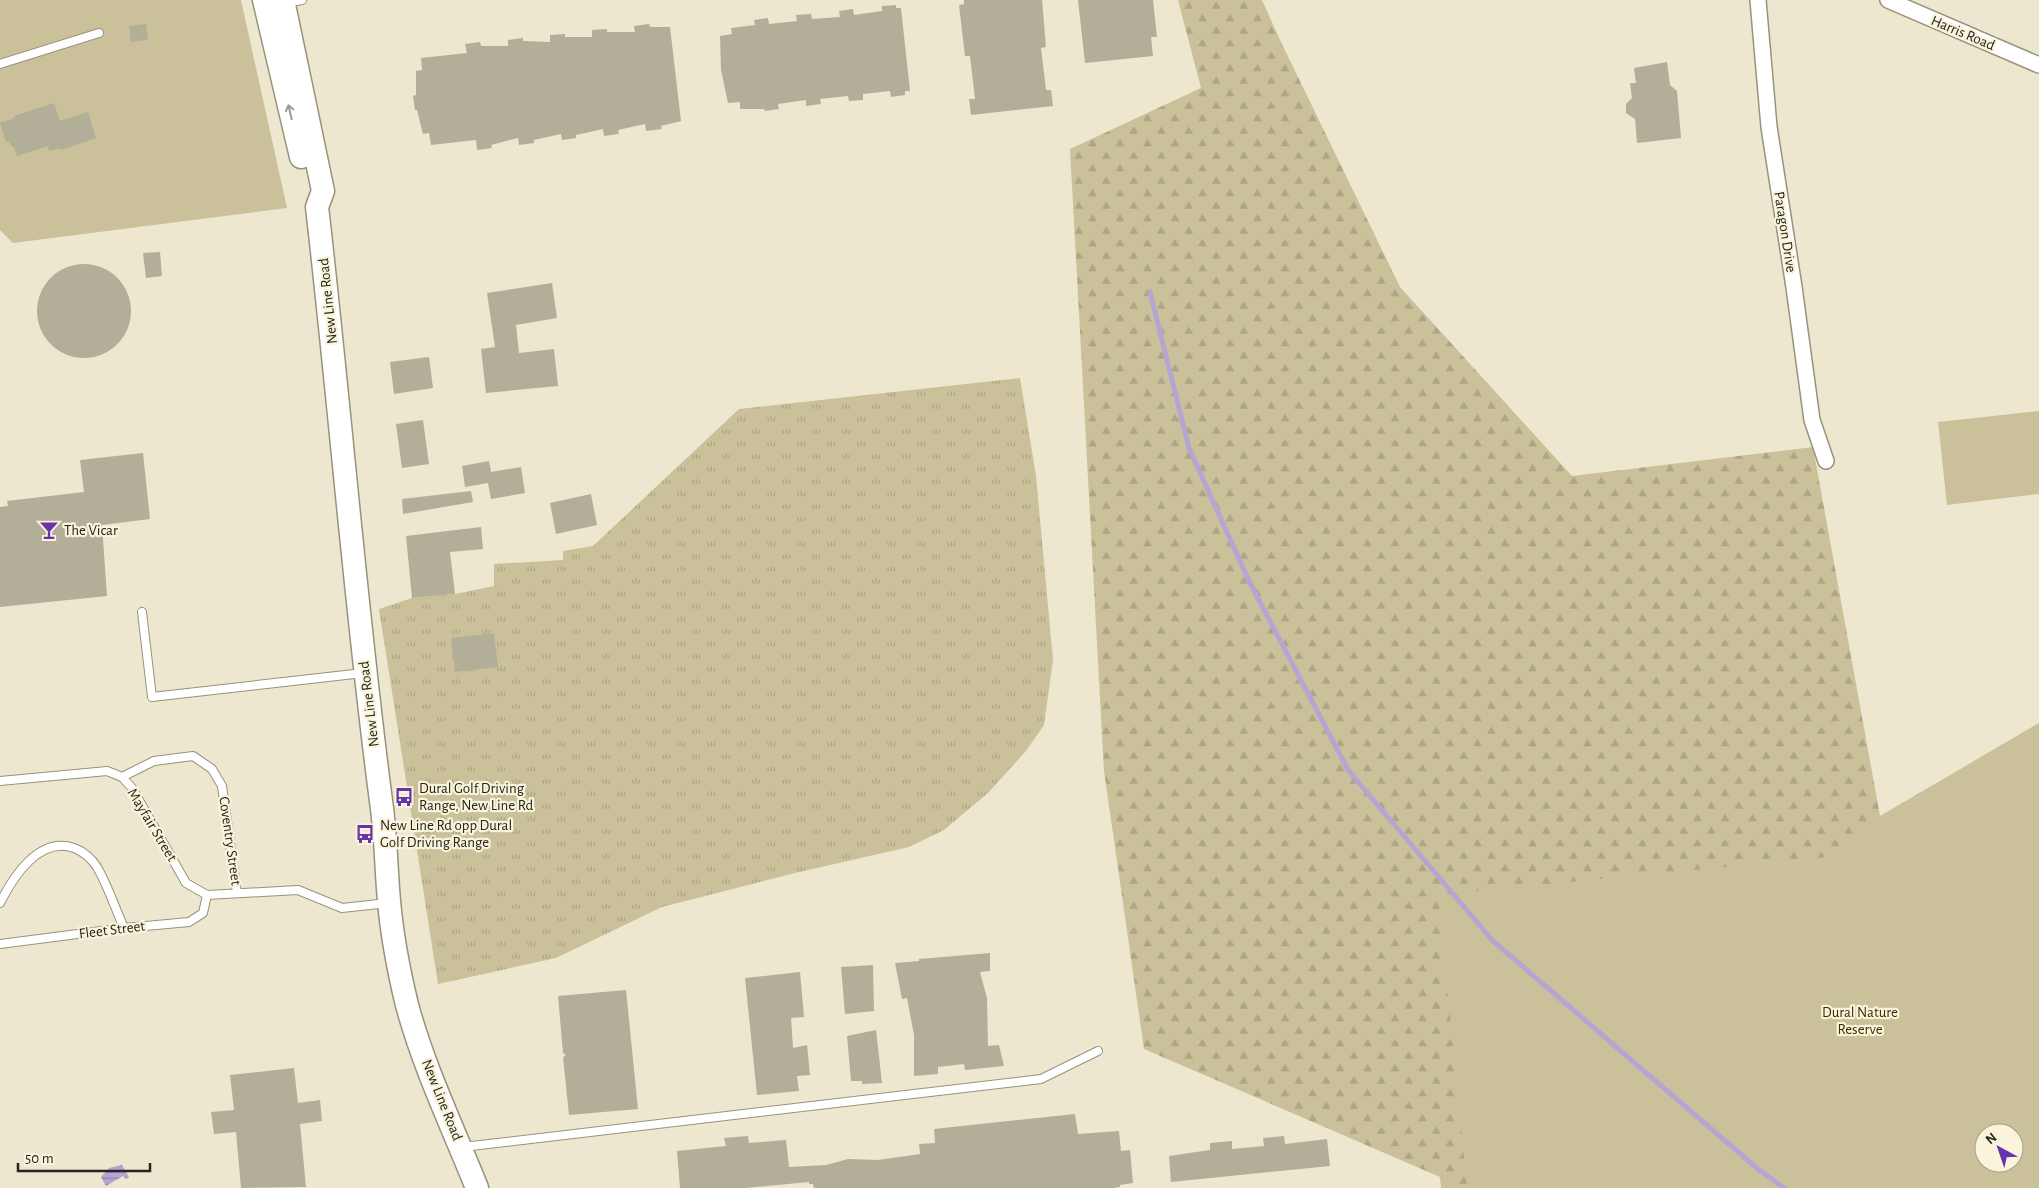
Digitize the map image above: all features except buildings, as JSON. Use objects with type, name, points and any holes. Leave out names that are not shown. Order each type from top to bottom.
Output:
[{"type":"main road","name":"New Line Road","points":[[283,1],[308,195],[317,207],[365,673],[386,836],[389,902],[398,965],[408,1007],[435,1086],[477,1188]]},
{"type":"street","name":"Paragon Drive","points":[[1758,0],[1769,127],[1812,420],[1826,461]]},
{"type":"street","name":"Harris Road","points":[[1888,0],[2039,65]]},
{"type":"lane","points":[[0,64],[99,33]]},
{"type":"lane","points":[[142,612],[152,697],[365,673]]},
{"type":"lane","name":"Coventry Street","points":[[122,777],[154,762],[193,756],[212,769],[222,786],[237,893]]},
{"type":"lane","name":"Mayfair Street","points":[[0,782],[107,771],[122,777],[132,788],[186,883],[207,895]]},
{"type":"lane","points":[[0,904],[28,861],[40,852],[53,846],[66,845],[90,858],[97,867],[124,928]]},
{"type":"lane","points":[[207,895],[298,890],[342,908],[389,902]]},
{"type":"lane","name":"Fleet Street","points":[[0,944],[124,928],[189,922],[203,913],[207,895]]},
{"type":"lane","points":[[461,1147],[1042,1079],[1098,1051]]},
{"type":"green space","points":[[0,0],[241,0],[287,208],[13,243],[0,230]]},
{"type":"green space","points":[[1178,0],[1262,0],[1400,287],[1572,476],[1813,447],[1880,816],[2039,723],[2039,1188],[1441,1188],[1440,1177],[1144,1049],[1104,771],[1070,149],[1201,88]]},
{"type":"green space","points":[[1020,378],[1036,476],[1053,660],[1044,725],[1026,751],[988,793],[944,830],[909,847],[795,873],[662,907],[556,958],[438,984],[379,609],[412,598],[455,594],[494,586],[494,564],[563,560],[563,551],[593,546],[739,409]]},
{"type":"green space","points":[[2039,411],[2039,494],[1947,505],[1938,422]]},
{"type":"green space","name":"Dural Nature Reserve","points":[[2039,723],[2039,1188],[1467,1188],[1438,895],[1827,857],[1880,817]]},
{"type":"shaded area","points":[[122,1165],[129,1177],[126,1179],[123,1176],[106,1186],[101,1177],[109,1168]]},
{"type":"waterway","points":[[1150,292],[1189,448],[1249,581],[1348,770],[1493,941],[1758,1169],[1784,1188]]},
{"type":"place","name":"The Vicar","points":[[49,530]]},
{"type":"place","name":"Dural Golf Driving Range, New Line Rd","points":[[404,797]]},
{"type":"place","name":"New Line Rd opp Dural Golf Driving Range","points":[[365,834]]}]
